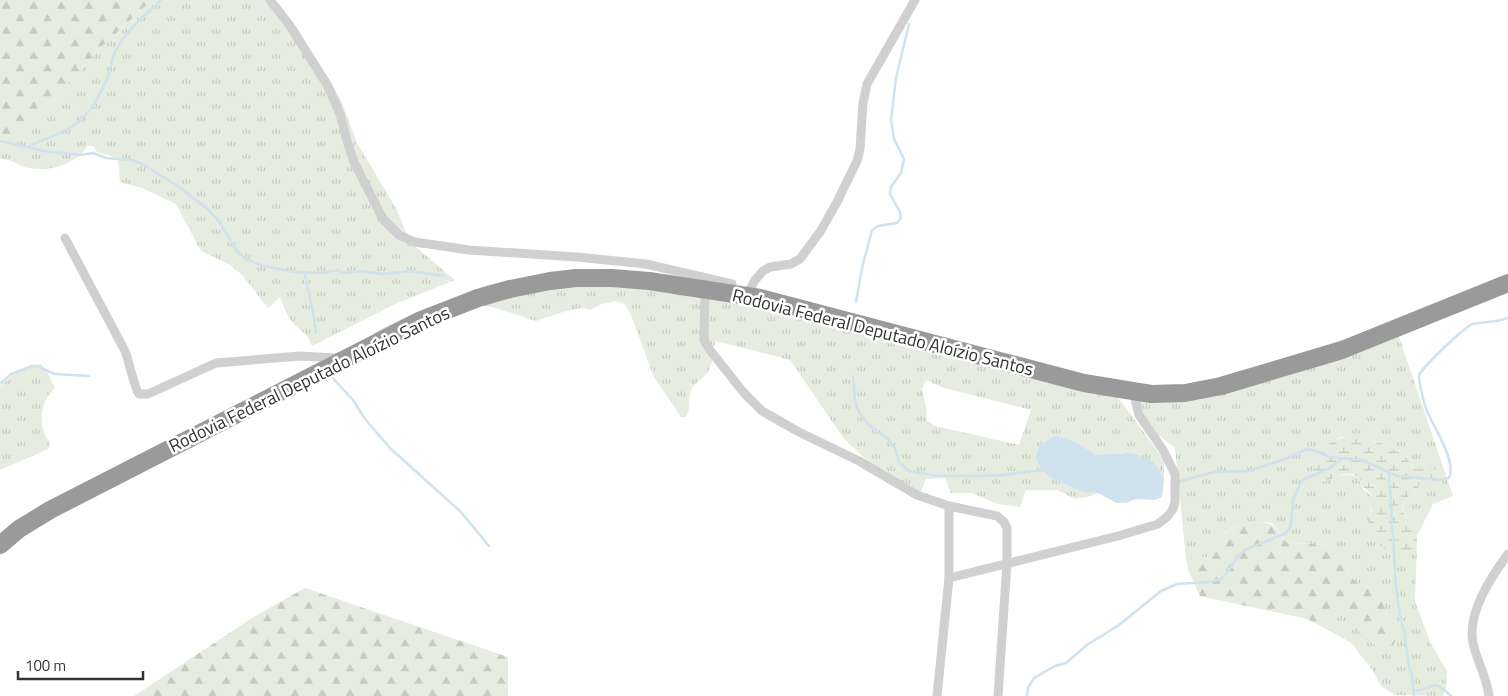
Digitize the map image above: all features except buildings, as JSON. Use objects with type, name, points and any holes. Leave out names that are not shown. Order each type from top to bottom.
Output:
[{"type":"highway","name":"Rodovia Federal Deputado Aloízio Santos","points":[[0,545],[19,529],[50,510],[343,359],[419,322],[478,298],[550,281],[594,278],[649,281],[723,290],[1084,383],[1151,394],[1184,393],[1221,386],[1342,350],[1508,282]]},
{"type":"street","points":[[270,0],[297,36],[328,86],[340,114],[354,162],[383,219],[399,235],[416,242],[469,250],[577,257],[646,264],[723,290],[755,280],[763,271],[770,268],[791,264],[800,259],[820,232],[857,161],[860,149],[863,103],[867,84],[916,0]]},
{"type":"street","points":[[65,238],[125,351],[132,369],[136,390],[141,395],[148,394],[210,364],[300,356],[343,359]]},
{"type":"street","points":[[723,290],[704,340],[709,350],[752,402],[799,432],[859,461],[917,495],[949,506],[997,516],[1004,522],[1007,528],[1007,564],[998,696]]},
{"type":"street","points":[[948,578],[1118,536],[1158,524],[1173,509],[1175,502],[1175,474],[1172,466],[1139,415],[1133,391]]},
{"type":"street","points":[[937,696],[948,578],[949,506]]},
{"type":"street","points":[[1489,696],[1474,645],[1472,630],[1484,590],[1508,554]]},
{"type":"green space","points":[[0,0],[152,0],[99,49],[75,78],[65,85],[34,124],[21,135],[0,139]]},
{"type":"green space","points":[[152,0],[275,0],[296,26],[341,100],[357,143],[396,208],[410,242],[455,280],[395,304],[312,346],[307,336],[286,313],[280,297],[268,308],[243,276],[229,264],[201,251],[176,204],[142,188],[120,182],[118,159],[98,153],[93,146],[88,146],[77,158],[54,168],[29,168],[0,159],[0,139],[21,135],[34,124],[65,85],[75,78],[99,49]]},
{"type":"green space","points":[[536,276],[658,283],[1051,382],[1113,392],[1164,460],[1164,479],[1158,468],[1121,453],[1110,456],[1096,455],[1078,443],[1056,435],[1041,444],[1062,479],[1075,488],[1098,493],[1075,499],[1057,490],[1026,490],[1020,507],[998,504],[971,493],[951,493],[945,478],[926,479],[918,498],[870,463],[844,439],[790,360],[716,341],[710,368],[692,388],[688,413],[686,417],[681,417],[654,377],[631,315],[625,304],[615,301],[602,304],[590,310],[582,308],[566,311],[536,321],[489,306],[475,306],[392,331],[371,334],[401,319],[487,285]],"holes":[[[926,380],[944,388],[1031,410],[1019,445],[935,426],[927,421],[922,389]]]},
{"type":"green space","points":[[1394,322],[1453,496],[1433,504],[1421,528],[1417,526],[1409,520],[1403,508],[1406,499],[1416,491],[1420,484],[1425,483],[1417,470],[1405,458],[1384,444],[1348,437],[1339,438],[1332,444],[1312,475],[1315,482],[1344,475],[1355,475],[1359,479],[1361,486],[1368,494],[1374,497],[1374,504],[1370,512],[1408,553],[1417,545],[1415,602],[1431,644],[1447,671],[1446,687],[1443,696],[1395,695],[1381,686],[1371,668],[1350,642],[1317,624],[1333,604],[1342,601],[1350,608],[1359,631],[1394,645],[1396,637],[1378,590],[1356,582],[1342,558],[1331,548],[1309,543],[1287,543],[1273,524],[1269,522],[1256,522],[1242,525],[1226,532],[1216,543],[1208,557],[1186,559],[1175,448],[1157,434],[1134,405],[1148,392],[1199,388]]},
{"type":"green space","points":[[41,364],[47,371],[55,388],[46,400],[42,414],[43,429],[50,442],[48,449],[0,470],[0,387],[15,372]]},
{"type":"green space","points":[[1346,437],[1387,445],[1404,455],[1413,467],[1418,469],[1423,465],[1432,467],[1441,477],[1440,481],[1420,484],[1403,504],[1403,513],[1409,520],[1421,528],[1417,535],[1417,545],[1409,552],[1396,554],[1390,552],[1374,538],[1369,523],[1374,497],[1361,485],[1359,478],[1353,474],[1344,474],[1323,482],[1315,482],[1312,475],[1323,450],[1332,442]]},
{"type":"green space","points":[[1255,522],[1272,525],[1287,543],[1317,544],[1337,552],[1356,582],[1378,590],[1396,637],[1394,645],[1389,647],[1379,646],[1366,639],[1357,628],[1349,609],[1342,602],[1333,604],[1317,624],[1307,619],[1200,596],[1189,572],[1186,559],[1207,557],[1216,542],[1226,532]]},
{"type":"green space","points":[[305,588],[508,657],[508,696],[134,696],[252,618]]},
{"type":"water","points":[[1056,435],[1078,443],[1096,455],[1131,453],[1151,460],[1164,479],[1162,497],[1155,500],[1136,499],[1126,503],[1117,503],[1098,493],[1083,492],[1051,478],[1042,470],[1036,459],[1041,444]]},
{"type":"waterway","points":[[26,147],[65,131],[83,117],[99,96],[119,44],[136,24],[161,0]]},
{"type":"waterway","points":[[856,302],[862,268],[872,230],[878,226],[897,223],[901,218],[900,212],[890,194],[891,187],[901,173],[904,159],[894,139],[891,120],[896,78],[909,24]]},
{"type":"waterway","points":[[0,141],[44,151],[79,155],[93,153],[106,158],[132,160],[142,164],[178,186],[205,207],[218,220],[237,251],[246,259],[263,266],[294,272],[323,273],[337,270],[344,273],[359,271],[383,274],[410,271],[444,276]]},
{"type":"waterway","points":[[304,271],[316,333]]},
{"type":"waterway","points":[[1181,481],[1214,472],[1249,471],[1285,459],[1307,449],[1330,457],[1362,460],[1397,476],[1439,480],[1449,478],[1451,471],[1450,462],[1426,409],[1420,388],[1419,375],[1445,347],[1469,326],[1508,318]]},
{"type":"waterway","points":[[0,384],[11,374],[32,366],[37,366],[55,374],[89,376]]},
{"type":"waterway","points":[[329,374],[353,400],[365,419],[391,449],[461,512],[489,546]]},
{"type":"waterway","points":[[853,376],[855,402],[860,414],[870,426],[887,438],[895,448],[899,462],[909,471],[936,476],[981,476],[1043,470]]},
{"type":"waterway","points":[[1027,696],[1028,688],[1034,678],[1055,666],[1066,663],[1087,645],[1119,625],[1161,591],[1177,584],[1209,582],[1221,579],[1238,556],[1245,550],[1286,533],[1291,526],[1293,500],[1300,484],[1305,479],[1328,469],[1342,459]]},
{"type":"waterway","points":[[1389,473],[1396,586],[1409,667],[1412,674],[1414,696]]},
{"type":"waterway","points":[[1414,691],[1436,685],[1451,696]]}]
